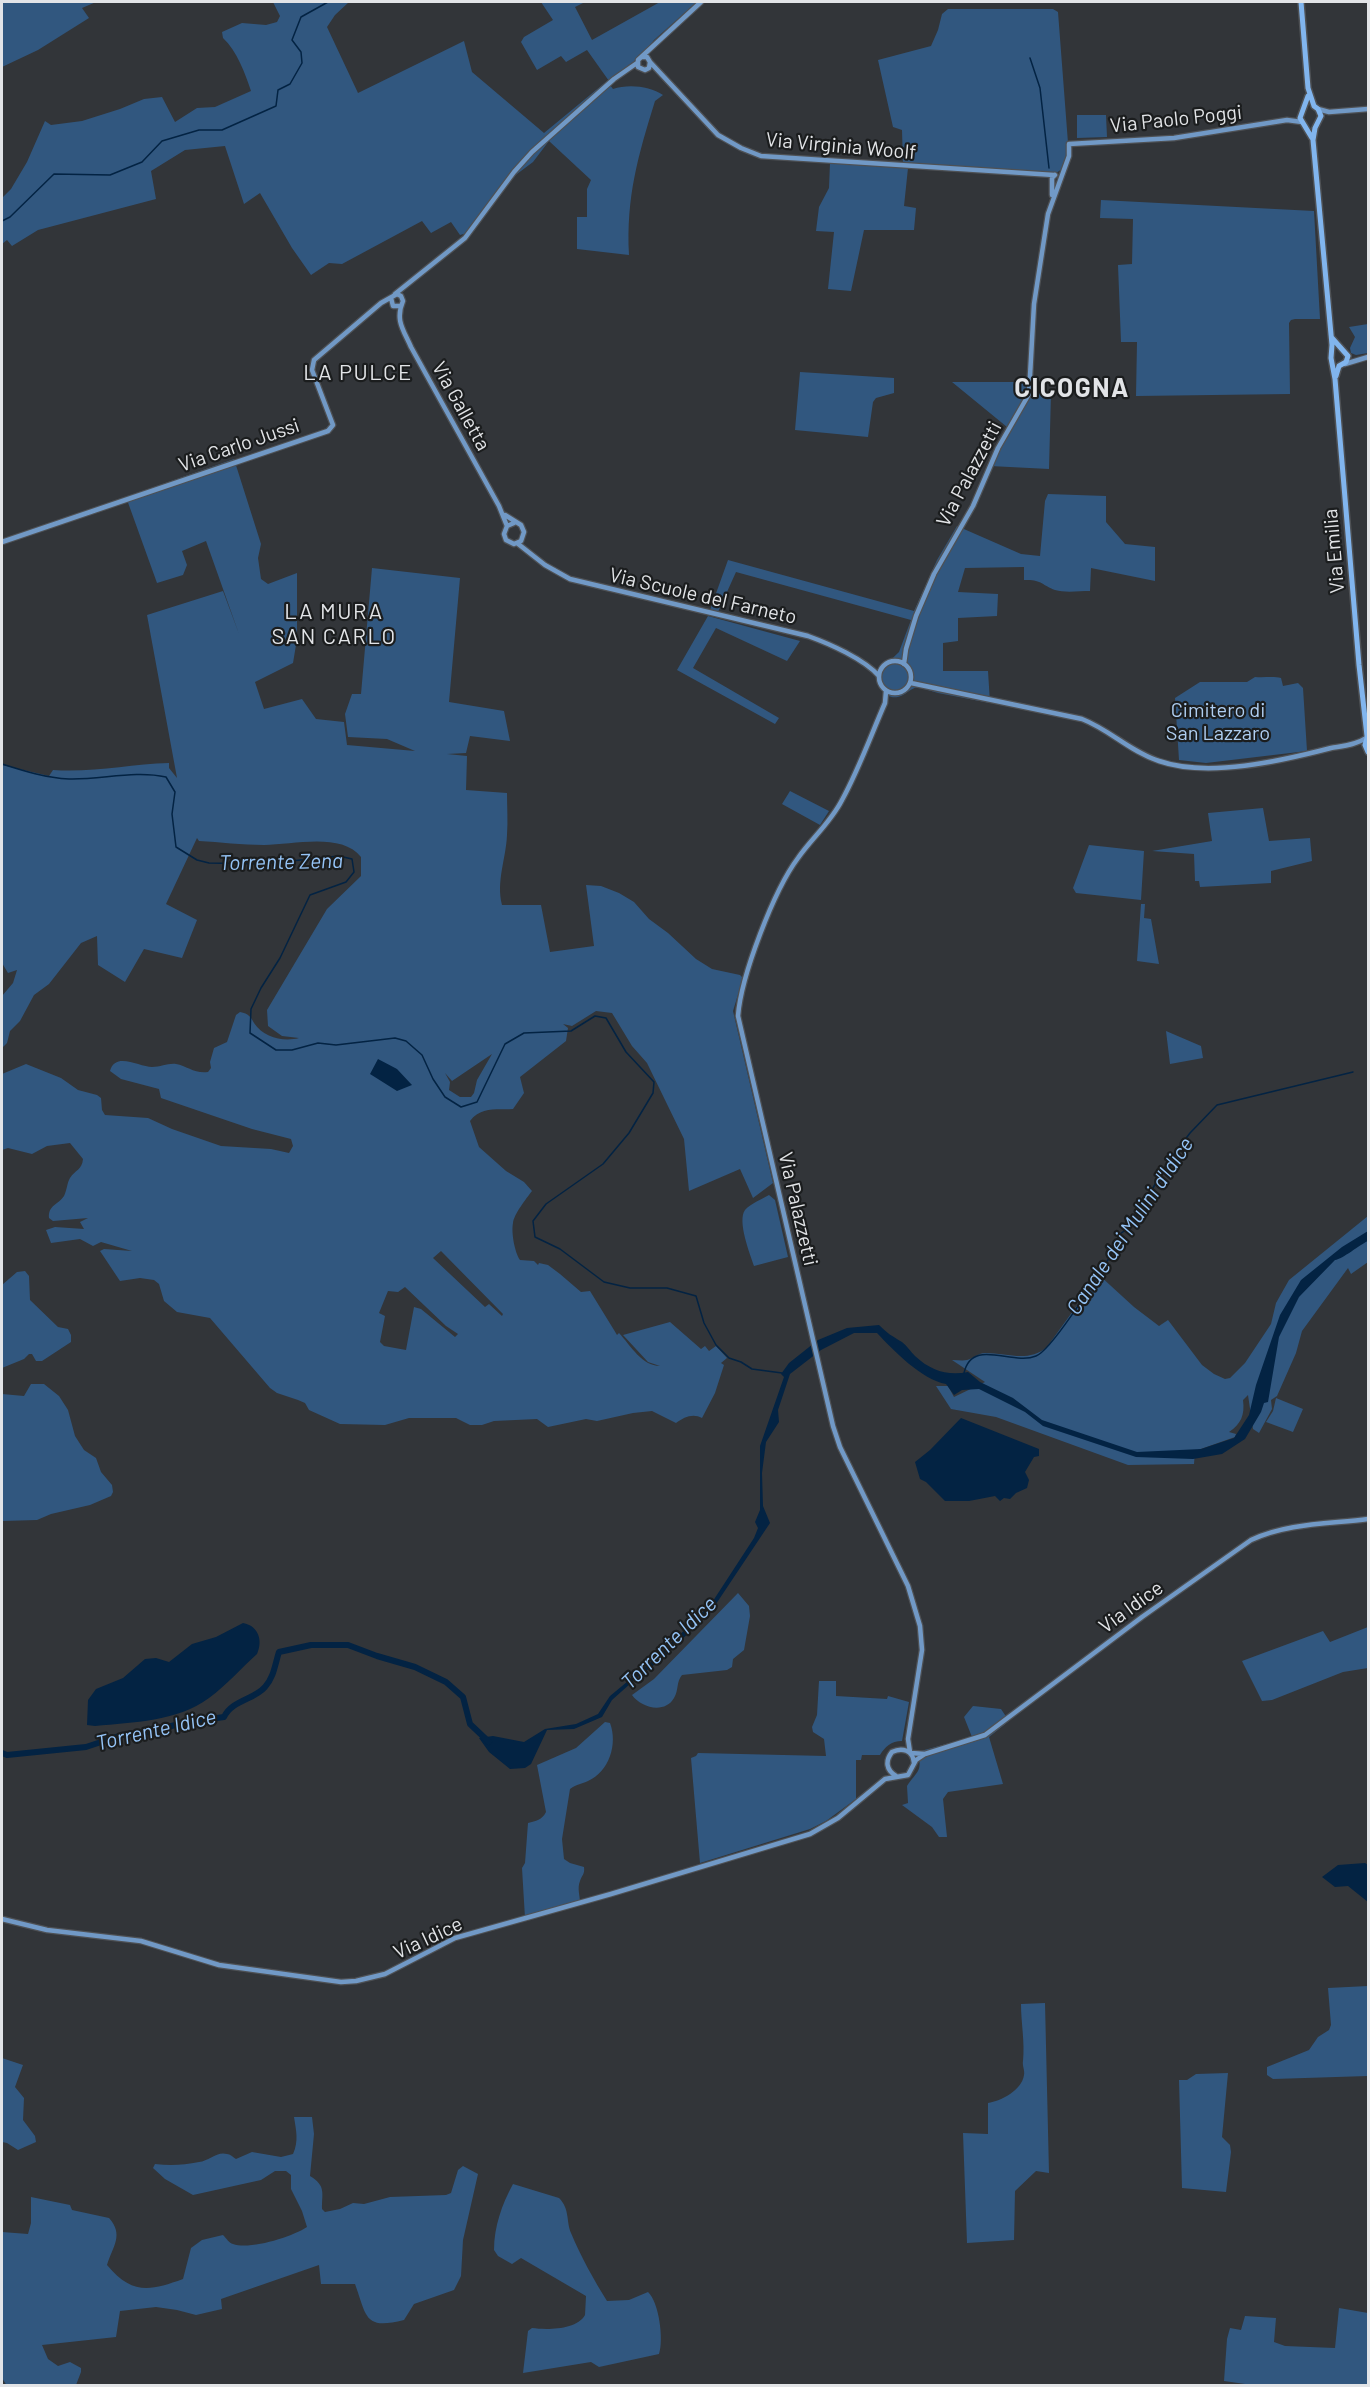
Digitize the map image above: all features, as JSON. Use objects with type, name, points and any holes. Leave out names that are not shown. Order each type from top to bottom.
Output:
[{"type":"main road","points":[[652,47],[649,68],[642,70],[637,63],[642,57],[652,47],[701,2]]},
{"type":"main road","points":[[1300,2],[1308,88],[1321,118]]},
{"type":"main road","points":[[642,57],[650,61]]},
{"type":"main road","name":"Via Virginia Woolf","points":[[650,61],[718,135],[761,156],[1044,176],[1056,179]]},
{"type":"main road","name":"Via Carlo Jussi","points":[[2,542],[328,431],[333,425],[312,370],[314,360],[465,237],[532,152],[614,80],[637,63]]},
{"type":"main road","name":"Via Virginia Woolf","points":[[642,70],[654,71],[665,77]]},
{"type":"main road","name":"Via Carlo Jussi","points":[[627,72],[642,70]]},
{"type":"main road","points":[[1308,88],[1303,110],[1316,108],[1329,112],[1368,109]]},
{"type":"main road","name":"Via Paolo Poggi","points":[[1287,120],[1303,110]]},
{"type":"main road","name":"Via Emilia","points":[[1303,110],[1304,124],[1313,140]]},
{"type":"main road","points":[[1304,124],[1316,125],[1329,112]]},
{"type":"main road","name":"Via Paolo Poggi","points":[[1056,179],[1065,169],[1069,156],[1069,144],[1174,138],[1287,120],[1304,124]]},
{"type":"main road","name":"Via Emilia","points":[[1316,125],[1313,140],[1331,337],[1330,358],[1335,379],[1359,665],[1368,722],[1367,750]]},
{"type":"main road","name":"Via Palazzetti","points":[[904,664],[916,616],[934,574],[973,506],[998,448],[1029,394],[1034,304],[1056,179]]},
{"type":"main road","points":[[398,312],[404,288]]},
{"type":"main road","points":[[392,305],[393,296],[402,297]]},
{"type":"main road","points":[[384,302],[401,306]]},
{"type":"main road","name":"Via Galletta","points":[[392,305],[398,312],[399,320],[411,346],[503,513],[507,526]]},
{"type":"main road","points":[[1331,337],[1348,356],[1366,358]]},
{"type":"main road","points":[[1332,352],[1339,348]]},
{"type":"main road","name":"Via Emilia","points":[[1335,379],[1348,356]]},
{"type":"main road","points":[[1333,363],[1342,365],[1366,358]]},
{"type":"main road","name":"Via Galletta","points":[[503,513],[514,523]]},
{"type":"main road","points":[[514,523],[523,528],[523,539],[517,543],[509,542],[504,532],[507,526],[514,523]]},
{"type":"main road","name":"Via Scuole del Farneto","points":[[523,539],[529,551]]},
{"type":"main road","name":"Via Scuole del Farneto","points":[[517,543],[545,565],[570,579],[808,636],[825,642],[873,669],[879,676]]},
{"type":"main road","name":"Via Palazzetti","points":[[881,669],[902,656],[906,649]]},
{"type":"main road","points":[[895,661],[904,664],[908,668],[911,680],[921,684],[1082,719],[1160,762],[1203,768],[1267,761],[1347,745],[1358,745],[1367,750]]},
{"type":"main road","name":"Via Scuole del Farneto","points":[[873,669],[881,669]]},
{"type":"main road","points":[[879,676],[881,669]]},
{"type":"main road","name":"Via Palazzetti","points":[[879,676],[886,691],[885,703],[842,800],[830,819],[797,859],[778,890],[739,1003],[740,1025],[804,1306],[840,1447],[908,1586],[918,1617],[922,1650],[908,1739],[910,1753]]},
{"type":"main road","name":"Via Palazzetti","points":[[885,703],[895,694],[902,692],[911,680]]},
{"type":"main road","points":[[886,691],[895,694]]},
{"type":"main road","points":[[1347,745],[1367,736]]},
{"type":"main road","name":"Via Idice","points":[[2,1919],[47,1930],[141,1941],[219,1965],[326,1980],[356,1981],[374,1978],[404,1966],[455,1938],[810,1834],[838,1818],[880,1782],[888,1768],[889,1756],[892,1752],[900,1749],[910,1753],[925,1754],[985,1735],[1238,1548],[1270,1532],[1368,1519]]},
{"type":"main road","name":"Via Palazzetti","points":[[900,1749],[908,1739]]},
{"type":"main road","points":[[910,1753],[914,1763]]},
{"type":"main road","name":"Via Idice","points":[[880,1782],[896,1776],[908,1775],[912,1772],[914,1763],[925,1754]]},
{"type":"main road","points":[[888,1768],[896,1776]]},
{"type":"green space","points":[[2,2],[96,2],[82,8],[89,18],[38,50],[2,67]]},
{"type":"green space","points":[[273,2],[349,2],[335,15],[327,27],[358,93],[464,41],[472,72],[544,133],[607,81],[613,89],[639,87],[663,95],[655,101],[643,140],[631,195],[629,255],[577,249],[577,217],[587,217],[587,189],[591,180],[549,141],[533,162],[509,180],[474,231],[460,235],[451,222],[431,233],[422,221],[342,264],[329,263],[311,275],[292,248],[260,193],[244,204],[225,146],[185,150],[151,171],[156,199],[38,230],[12,246],[7,240],[2,244],[2,198],[11,189],[27,162],[45,121],[51,125],[82,121],[144,99],[162,97],[175,122],[197,108],[215,107],[251,91],[240,63],[223,38],[222,32],[242,23],[266,25],[277,22],[280,16]]},
{"type":"green space","points":[[541,2],[585,2],[575,7],[592,40],[660,2],[697,2],[654,40],[633,64],[609,81],[587,50],[566,62],[561,56],[537,70],[521,42],[524,37],[553,20]]},
{"type":"green space","points":[[948,9],[1053,9],[1058,12],[1069,156],[1062,169],[1056,173],[908,168],[904,206],[916,208],[914,230],[864,230],[851,291],[828,289],[834,232],[816,231],[819,207],[829,188],[830,163],[836,161],[903,165],[902,130],[893,127],[878,60],[931,46],[942,14]]},
{"type":"green space","points":[[1077,115],[1106,115],[1107,137],[1077,138]]},
{"type":"green space","points":[[1101,200],[1314,211],[1320,319],[1295,319],[1289,323],[1290,394],[1136,396],[1137,342],[1121,342],[1118,265],[1132,264],[1133,219],[1100,218]]},
{"type":"green space","points":[[1368,324],[1368,353],[1356,355],[1351,353],[1350,348],[1355,337],[1349,327]]},
{"type":"green space","points":[[800,372],[894,378],[894,393],[876,398],[873,402],[868,437],[795,430]]},
{"type":"green space","points":[[952,382],[1027,382],[1035,383],[1041,391],[1051,393],[1049,469],[990,466],[996,447],[1007,427]]},
{"type":"green space","points":[[234,459],[261,544],[258,558],[261,579],[268,584],[297,573],[297,639],[293,663],[255,682],[264,709],[302,699],[316,719],[344,722],[347,745],[415,751],[387,739],[348,737],[345,714],[352,694],[361,694],[372,568],[460,578],[449,702],[504,711],[510,741],[470,736],[466,753],[447,754],[467,756],[466,790],[507,793],[507,835],[500,887],[502,905],[541,905],[550,952],[594,946],[586,885],[601,886],[634,902],[649,919],[696,959],[712,969],[740,975],[743,978],[733,1011],[773,1183],[753,1198],[740,1169],[689,1191],[684,1139],[647,1063],[632,1046],[612,1013],[596,1011],[572,1026],[563,1024],[568,1028],[566,1041],[520,1077],[524,1093],[513,1109],[484,1111],[470,1121],[479,1147],[506,1171],[524,1182],[532,1191],[518,1211],[513,1223],[514,1243],[520,1260],[548,1265],[581,1292],[590,1291],[617,1335],[619,1333],[648,1363],[660,1366],[648,1362],[623,1335],[670,1322],[701,1349],[705,1346],[709,1351],[716,1346],[727,1358],[721,1363],[724,1365],[715,1393],[702,1418],[689,1416],[676,1423],[652,1411],[597,1421],[586,1419],[548,1427],[537,1419],[494,1421],[482,1425],[470,1425],[456,1418],[409,1418],[385,1425],[340,1424],[309,1410],[305,1403],[277,1393],[270,1388],[210,1318],[177,1312],[164,1301],[159,1284],[154,1280],[140,1278],[120,1281],[100,1251],[104,1249],[132,1251],[101,1242],[93,1246],[80,1239],[51,1243],[46,1230],[55,1227],[84,1229],[80,1222],[88,1218],[53,1221],[49,1218],[50,1210],[64,1196],[70,1178],[80,1168],[83,1159],[70,1143],[47,1146],[32,1154],[8,1148],[2,1150],[2,1074],[26,1064],[61,1078],[78,1090],[97,1095],[101,1098],[105,1115],[148,1118],[221,1146],[271,1149],[289,1153],[293,1146],[291,1139],[252,1129],[161,1098],[159,1089],[121,1079],[110,1071],[113,1065],[122,1061],[152,1067],[176,1064],[195,1071],[208,1072],[211,1068],[210,1062],[214,1048],[227,1042],[236,1015],[240,1012],[249,1016],[263,1032],[275,1038],[299,1038],[282,1036],[268,1026],[267,1010],[327,909],[361,876],[361,857],[352,849],[329,842],[248,845],[199,841],[197,838],[166,904],[197,920],[182,958],[144,949],[125,982],[98,965],[97,936],[81,943],[49,984],[34,995],[20,1021],[10,1031],[7,1043],[2,1048],[2,996],[13,983],[17,970],[8,973],[2,963],[2,765],[49,776],[53,770],[169,763],[169,768],[177,778],[147,615],[223,591],[239,634],[206,541],[182,551],[187,565],[183,575],[157,583],[126,497]],"holes":[[[492,1054],[477,1080],[471,1097],[460,1097],[449,1090],[450,1082],[445,1073],[452,1081]],[[441,1251],[503,1314],[502,1316],[489,1304],[485,1307],[433,1258]],[[405,1287],[446,1326],[458,1334],[455,1337],[421,1309],[414,1307],[406,1350],[384,1346],[380,1342],[385,1316],[379,1313],[388,1291],[398,1292]]]},
{"type":"green space","points":[[1048,494],[1106,496],[1106,522],[1125,544],[1155,547],[1155,581],[1091,568],[1090,591],[1063,591],[1055,590],[1038,581],[1024,580],[1024,567],[965,568],[958,592],[998,594],[997,616],[958,618],[958,641],[943,643],[943,671],[988,671],[990,703],[918,687],[896,697],[891,697],[884,692],[875,675],[899,652],[911,620],[736,572],[718,612],[710,610],[728,560],[914,611],[937,560],[957,526],[1021,554],[1040,556],[1045,501]]},
{"type":"green space","points":[[708,616],[800,641],[787,661],[716,628],[693,668],[779,718],[775,724],[677,670]]},
{"type":"green space","name":"Cimitero di San Lazzaro","points":[[1255,677],[1281,678],[1283,686],[1298,683],[1303,688],[1307,751],[1206,763],[1179,760],[1175,698],[1200,682],[1247,682]]},
{"type":"green space","points":[[790,791],[829,811],[820,825],[782,804]]},
{"type":"green space","points":[[1263,808],[1269,841],[1310,838],[1312,861],[1271,871],[1271,883],[1200,887],[1199,881],[1195,881],[1194,854],[1152,851],[1212,841],[1208,813]]},
{"type":"green space","points":[[1089,845],[1144,851],[1141,900],[1076,893],[1073,888]]},
{"type":"green space","points":[[1141,904],[1145,904],[1144,918],[1151,919],[1159,964],[1137,961]]},
{"type":"green space","points":[[1166,1031],[1201,1046],[1203,1058],[1170,1064]]},
{"type":"green space","points":[[769,1195],[775,1200],[788,1257],[754,1266],[745,1238],[743,1215],[750,1206]]},
{"type":"green space","points":[[1368,1216],[1368,1262],[1351,1274],[1348,1268],[1302,1331],[1296,1353],[1277,1396],[1271,1400],[1272,1409],[1259,1433],[1253,1429],[1248,1395],[1243,1400],[1241,1419],[1237,1426],[1229,1432],[1236,1434],[1235,1437],[1195,1451],[1194,1464],[1128,1465],[996,1417],[951,1409],[936,1386],[948,1386],[954,1397],[985,1382],[952,1360],[967,1360],[985,1353],[1025,1356],[1040,1352],[1047,1347],[1099,1275],[1159,1326],[1168,1320],[1202,1365],[1214,1374],[1225,1379],[1230,1378],[1245,1363],[1271,1324],[1276,1303],[1289,1280]]},
{"type":"green space","points":[[25,1271],[29,1276],[30,1300],[58,1327],[68,1329],[71,1342],[42,1361],[36,1361],[32,1354],[29,1354],[24,1359],[2,1368],[2,1285],[17,1272]]},
{"type":"green space","points":[[31,1384],[44,1384],[59,1396],[68,1410],[75,1436],[84,1450],[96,1458],[101,1472],[112,1485],[113,1492],[111,1496],[90,1505],[51,1514],[37,1520],[2,1521],[2,1394],[24,1396]]},
{"type":"green space","points":[[1276,1398],[1303,1409],[1293,1432],[1266,1422],[1273,1411]]},
{"type":"green space","points":[[738,1593],[749,1606],[750,1616],[744,1650],[733,1659],[732,1667],[727,1670],[682,1675],[674,1698],[665,1706],[659,1708],[647,1706],[636,1700],[632,1695],[654,1679]]},
{"type":"green space","points":[[1368,1627],[1368,1668],[1343,1672],[1272,1700],[1262,1701],[1242,1661],[1323,1631],[1330,1642]]},
{"type":"green space","points":[[819,1681],[836,1681],[836,1696],[887,1699],[888,1696],[909,1702],[902,1741],[889,1745],[880,1755],[862,1755],[861,1760],[856,1760],[856,1799],[826,1821],[810,1829],[700,1863],[691,1758],[698,1753],[826,1756],[824,1739],[813,1732],[812,1727],[817,1715]]},
{"type":"green space","points":[[973,1706],[1001,1709],[1009,1721],[989,1737],[1003,1784],[948,1792],[943,1799],[947,1837],[939,1837],[932,1827],[902,1805],[908,1803],[907,1786],[919,1767],[917,1752],[972,1737],[964,1717]]},
{"type":"green space","points":[[605,1722],[610,1723],[612,1731],[610,1756],[595,1777],[570,1789],[562,1839],[564,1859],[584,1867],[579,1886],[580,1902],[525,1918],[522,1868],[525,1863],[528,1823],[541,1818],[546,1812],[537,1765],[576,1748]]},
{"type":"green space","points":[[1368,1986],[1368,2076],[1273,2079],[1267,2075],[1267,2067],[1309,2050],[1318,2037],[1329,2030],[1331,2025],[1328,1988]]},
{"type":"green space","points":[[1045,2003],[1049,2173],[1036,2171],[1015,2191],[1014,2240],[967,2243],[963,2133],[988,2134],[988,2103],[1005,2097],[1019,2085],[1024,2073],[1021,2004]]},
{"type":"green space","points":[[2,2058],[23,2065],[15,2087],[24,2098],[23,2120],[35,2136],[36,2142],[18,2150],[2,2142]]},
{"type":"green space","points":[[1228,2073],[1222,2137],[1230,2145],[1231,2152],[1226,2192],[1182,2188],[1179,2080],[1187,2080],[1196,2074]]},
{"type":"green space","points":[[294,2117],[312,2117],[314,2134],[310,2176],[321,2186],[322,2209],[325,2212],[353,2203],[364,2204],[390,2197],[446,2195],[451,2193],[458,2170],[463,2166],[478,2174],[463,2240],[461,2276],[454,2290],[414,2304],[404,2320],[391,2323],[374,2322],[365,2313],[355,2284],[321,2284],[319,2265],[221,2299],[222,2309],[196,2315],[156,2307],[120,2311],[116,2337],[42,2345],[48,2359],[58,2366],[70,2362],[81,2368],[76,2385],[7,2386],[2,2378],[2,2232],[28,2234],[31,2223],[31,2197],[70,2205],[72,2210],[109,2218],[117,2235],[107,2265],[125,2282],[142,2288],[171,2283],[183,2279],[191,2248],[202,2240],[223,2235],[229,2242],[240,2245],[260,2244],[307,2227],[291,2189],[291,2175],[286,2171],[275,2171],[261,2180],[193,2195],[165,2179],[153,2168],[155,2164],[193,2163],[223,2153],[236,2159],[252,2152],[281,2157],[293,2154],[296,2140]]},
{"type":"green space","points":[[513,2184],[559,2198],[566,2211],[575,2242],[607,2301],[629,2300],[648,2292],[655,2304],[660,2322],[659,2354],[599,2367],[591,2362],[523,2373],[528,2331],[532,2328],[553,2329],[575,2324],[585,2315],[586,2296],[521,2258],[512,2264],[498,2256],[494,2250],[499,2216]]},
{"type":"green space","points":[[1339,2308],[1368,2313],[1368,2385],[1259,2386],[1224,2381],[1230,2328],[1241,2330],[1245,2316],[1276,2318],[1274,2342],[1285,2346],[1335,2348]]},
{"type":"shaded area","points":[[378,1059],[397,1069],[412,1085],[397,1091],[370,1074]]},
{"type":"shaded area","points":[[1368,1231],[1368,1241],[1335,1260],[1299,1297],[1279,1337],[1268,1402],[1264,1403],[1245,1439],[1222,1454],[1193,1459],[1136,1457],[1043,1426],[1025,1412],[979,1389],[962,1390],[954,1395],[946,1384],[927,1377],[908,1363],[877,1333],[854,1333],[821,1350],[790,1374],[778,1410],[779,1422],[766,1442],[762,1473],[763,1506],[770,1523],[712,1610],[661,1660],[612,1700],[602,1717],[574,1729],[547,1730],[531,1764],[525,1768],[510,1769],[489,1752],[479,1738],[493,1736],[524,1742],[545,1729],[576,1724],[598,1714],[610,1696],[657,1657],[711,1604],[754,1538],[758,1528],[755,1522],[760,1510],[760,1446],[784,1377],[781,1374],[789,1363],[818,1340],[847,1328],[879,1325],[927,1365],[947,1373],[968,1372],[980,1382],[1013,1398],[1042,1420],[1137,1452],[1201,1449],[1234,1438],[1249,1415],[1256,1385],[1280,1315],[1301,1280],[1342,1247]]},
{"type":"shaded area","points":[[961,1418],[1039,1449],[1039,1456],[1034,1457],[1025,1472],[1029,1480],[1027,1488],[1010,1499],[1004,1498],[1000,1501],[995,1496],[969,1501],[945,1501],[920,1479],[915,1462]]},
{"type":"shaded area","points":[[243,1623],[253,1627],[258,1635],[260,1644],[257,1654],[209,1698],[183,1712],[154,1720],[87,1725],[88,1700],[96,1689],[123,1678],[145,1659],[156,1658],[169,1662],[192,1644],[216,1637]]},
{"type":"shaded area","points":[[1365,1863],[1368,1865],[1368,1902],[1348,1886],[1335,1887],[1322,1877],[1338,1865]]},
{"type":"waterway","points":[[2,221],[10,217],[54,174],[110,175],[142,162],[162,141],[199,130],[222,130],[276,106],[278,90],[290,84],[302,63],[301,52],[292,40],[301,17],[328,2]]},
{"type":"waterway","points":[[1030,58],[1040,88],[1049,168]]},
{"type":"waterway","name":"Torrente Zena","points":[[2,764],[35,774],[60,778],[81,779],[142,774],[166,777],[175,792],[172,814],[176,847],[197,860],[209,863],[262,864],[339,856],[352,859],[354,872],[346,882],[310,895],[280,958],[251,1009],[250,1033],[276,1050],[292,1050],[318,1043],[336,1045],[395,1038],[406,1041],[422,1055],[433,1079],[445,1097],[461,1107],[477,1102],[505,1044],[524,1033],[571,1031],[595,1016],[606,1018],[626,1052],[654,1082],[653,1093],[629,1133],[603,1164],[546,1204],[533,1221],[535,1237],[560,1249],[604,1282],[630,1288],[667,1288],[696,1296],[704,1323],[716,1345],[729,1358],[752,1369],[782,1373]]},
{"type":"waterway","name":"Canale dei Mulini d'Idice","points":[[964,1373],[968,1362],[984,1354],[1026,1358],[1036,1356],[1044,1350],[1091,1287],[1118,1244],[1120,1234],[1131,1226],[1168,1162],[1190,1133],[1217,1105],[1353,1072]]},
{"type":"waterway","name":"Torrente Idice","points":[[2,1753],[7,1755],[86,1747],[122,1735],[224,1717],[232,1707],[265,1687],[272,1675],[279,1652],[311,1645],[348,1645],[415,1667],[446,1682],[463,1697],[470,1724],[489,1742]]},
{"type":"district","name":"LA PULCE","points":[[358,373]]},
{"type":"district","name":"CICOGNA","points":[[1072,388]]},
{"type":"district","name":"LA MURA SAN CARLO","points":[[334,624]]}]
